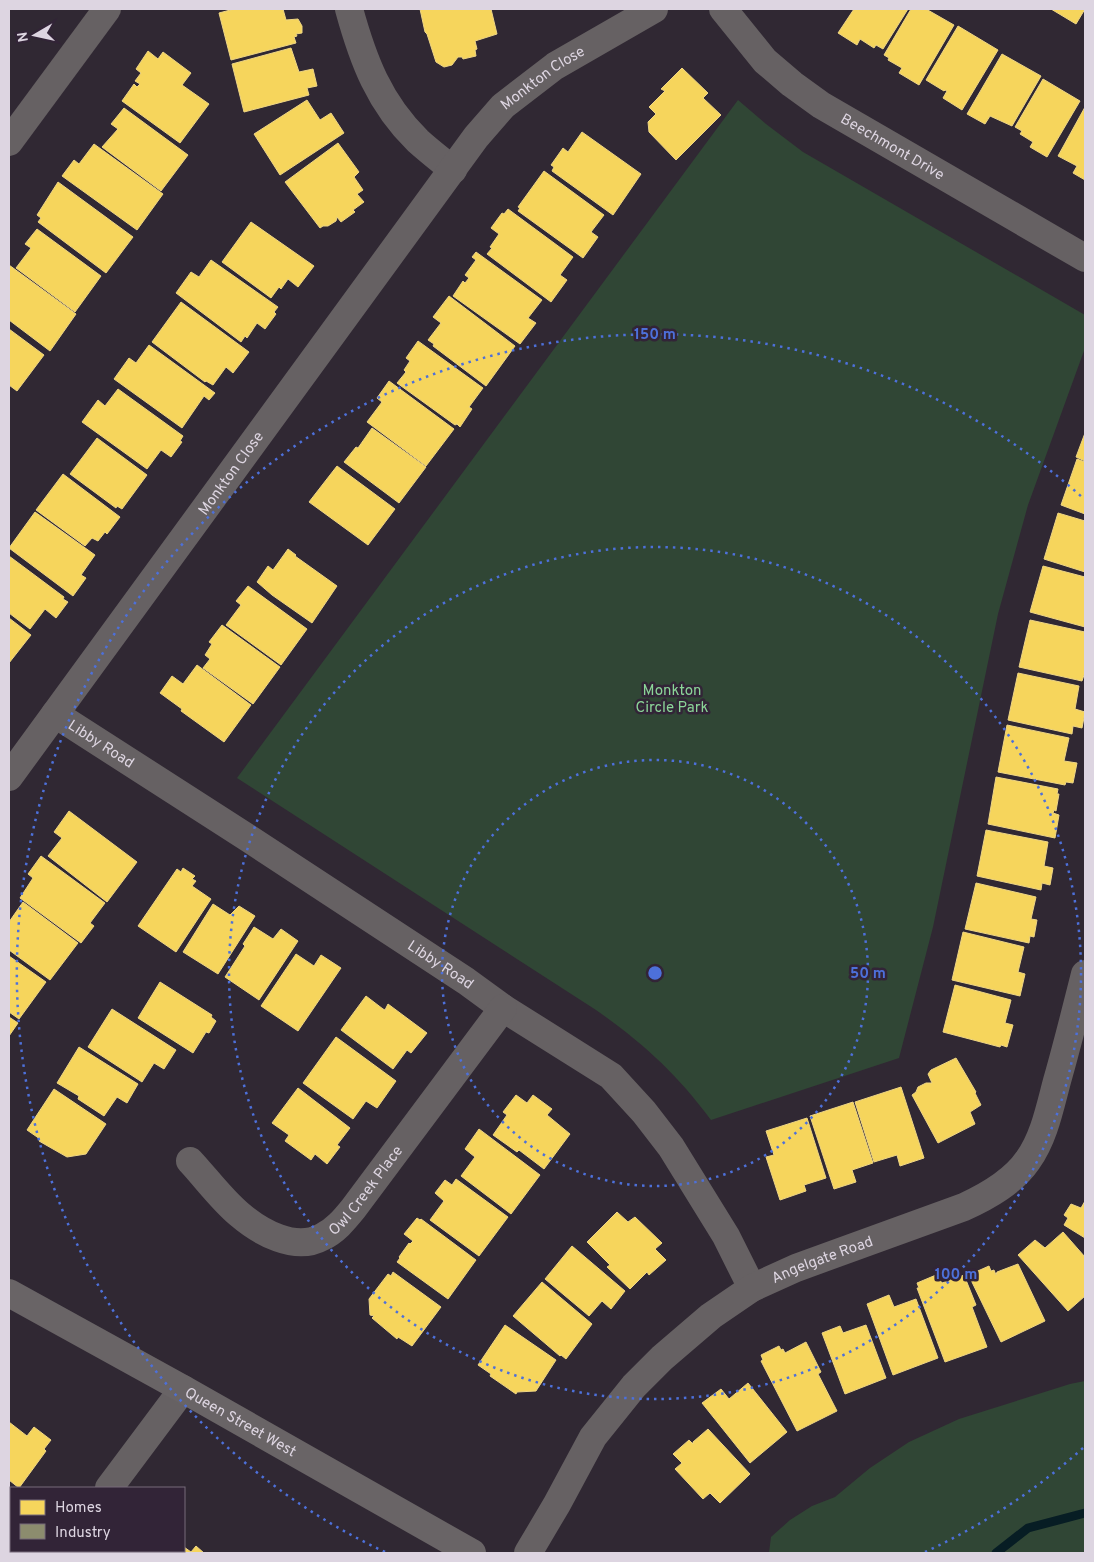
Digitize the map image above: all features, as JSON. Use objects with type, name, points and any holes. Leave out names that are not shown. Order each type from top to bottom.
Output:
[{"type":"main road","name":"Queen Street West","points":[[9,1293],[472,1553]]},
{"type":"street","points":[[9,142],[107,9]]},
{"type":"street","points":[[349,9],[364,58],[378,90],[396,116],[418,141],[453,170]]},
{"type":"street","name":"Monkton Close","points":[[9,777],[476,138],[504,106],[531,83],[581,50],[654,9]]},
{"type":"street","name":"Beechmont Drive","points":[[723,9],[765,61],[821,105],[1085,258]]},
{"type":"street","name":"Libby Road","points":[[55,714],[264,848],[466,981],[503,1008],[611,1076],[644,1112],[671,1147],[716,1220],[752,1288]]},
{"type":"street","name":"Angelgate Road","points":[[528,1553],[593,1437],[634,1386],[662,1358],[711,1316],[752,1288],[796,1268],[964,1207],[988,1196],[1007,1182],[1028,1160],[1041,1136],[1085,974]]},
{"type":"street","name":"Owl Creek Place","points":[[190,1161],[238,1214],[260,1229],[283,1240],[303,1243],[321,1238],[339,1226],[353,1209],[503,1008]]},
{"type":"street","points":[[110,1487],[183,1389]]},
{"type":"green space","name":"Monkton Circle Park","points":[[738,100],[803,152],[1085,315],[1085,348],[1028,505],[998,614],[933,927],[899,1058],[711,1120],[685,1088],[658,1060],[596,1010],[237,778]]},
{"type":"green space","points":[[1085,1381],[1085,1553],[769,1553],[771,1537],[790,1520],[812,1506],[835,1497],[870,1468],[909,1442],[959,1419]]},
{"type":"building: Homes","points":[[234,9],[283,9],[286,20],[298,19],[302,26],[302,33],[296,34],[297,36],[294,37],[296,43],[231,60],[219,13]]},
{"type":"building: Homes","points":[[420,9],[491,9],[497,34],[475,41],[476,56],[463,59],[458,57],[452,65],[444,67],[436,62],[425,32]]},
{"type":"building: Homes","points":[[854,9],[908,9],[883,49],[876,45],[874,48],[860,39],[857,45],[838,33]]},
{"type":"building: Homes","points":[[911,9],[926,9],[954,25],[919,85],[899,73],[902,68],[888,60],[889,58],[884,55]]},
{"type":"building: Homes","points":[[1051,9],[1085,9],[1076,24]]},
{"type":"building: Homes","points":[[958,26],[998,50],[962,110],[943,98],[947,91],[926,80]]},
{"type":"building: Homes","points":[[291,48],[299,72],[313,69],[317,86],[307,88],[309,95],[244,112],[232,64]]},
{"type":"building: Homes","points":[[148,51],[158,59],[163,52],[191,73],[182,85],[209,104],[180,143],[122,101],[134,84],[137,87],[140,84],[135,81],[141,73],[136,69]]},
{"type":"building: Homes","points":[[1002,54],[1041,76],[1012,126],[990,116],[985,124],[967,114]]},
{"type":"building: Homes","points":[[682,68],[708,93],[703,98],[721,115],[676,160],[649,132],[648,122],[656,114],[649,107],[665,91],[661,89]]},
{"type":"building: Homes","points":[[1043,79],[1080,101],[1047,157],[1030,147],[1033,142],[1020,134],[1022,131],[1015,127]]},
{"type":"building: Homes","points":[[307,100],[320,120],[331,113],[344,133],[280,175],[254,134]]},
{"type":"building: Homes","points":[[1085,107],[1085,180],[1073,173],[1077,166],[1058,156]]},
{"type":"building: Homes","points":[[124,108],[188,155],[161,191],[102,147],[118,129],[111,124]]},
{"type":"building: Homes","points":[[582,132],[641,174],[613,215],[552,171],[554,167],[551,165],[563,148],[568,152]]},
{"type":"building: Homes","points":[[338,143],[359,172],[354,177],[363,190],[357,194],[364,202],[353,210],[355,212],[341,222],[337,217],[336,221],[320,228],[285,182]]},
{"type":"building: Homes","points":[[94,144],[163,194],[137,230],[62,176],[74,160],[79,164]]},
{"type":"building: Homes","points":[[544,171],[604,215],[591,232],[598,237],[583,258],[518,211],[520,208],[518,207]]},
{"type":"building: Homes","points":[[58,182],[133,237],[106,273],[38,222],[41,218],[37,215]]},
{"type":"building: Homes","points":[[508,209],[573,257],[560,275],[567,280],[551,302],[487,254],[499,234],[491,228],[502,213],[504,214]]},
{"type":"building: Homes","points":[[251,222],[314,266],[298,287],[288,279],[271,298],[222,262]]},
{"type":"building: Homes","points":[[37,229],[101,276],[75,312],[16,268],[31,248],[25,244]]},
{"type":"building: Homes","points":[[476,252],[542,300],[528,318],[536,323],[520,344],[453,296],[463,281],[465,283],[469,278],[465,275],[476,260],[472,257]]},
{"type":"building: Homes","points":[[211,260],[278,307],[274,312],[276,314],[265,329],[257,323],[247,338],[245,336],[241,342],[176,293],[191,272],[199,277]]},
{"type":"building: Homes","points":[[9,265],[76,314],[50,351],[9,320]]},
{"type":"building: Homes","points":[[449,296],[515,346],[486,386],[433,346],[434,344],[428,340],[441,323],[433,317]]},
{"type":"building: Homes","points":[[181,302],[249,352],[233,373],[226,367],[213,385],[205,382],[152,342]]},
{"type":"building: Homes","points":[[9,329],[44,355],[17,391],[9,385]]},
{"type":"building: Homes","points":[[418,341],[483,388],[469,407],[472,409],[460,427],[397,383],[406,372],[404,370],[410,361],[406,358]]},
{"type":"building: Homes","points":[[149,345],[215,393],[209,400],[204,396],[182,428],[114,379],[129,358],[136,363]]},
{"type":"building: Homes","points":[[389,381],[454,429],[426,466],[367,422],[382,402],[377,398]]},
{"type":"building: Homes","points":[[118,389],[183,436],[180,441],[182,442],[171,457],[161,450],[147,469],[82,422],[98,400],[105,406]]},
{"type":"building: Homes","points":[[372,428],[426,467],[399,503],[344,462],[356,447],[358,448]]},
{"type":"building: Homes","points":[[1085,433],[1085,461],[1076,457]]},
{"type":"building: Homes","points":[[97,438],[147,475],[122,509],[117,506],[116,508],[70,474]]},
{"type":"building: Homes","points":[[1077,459],[1085,462],[1085,514],[1061,505]]},
{"type":"building: Homes","points":[[337,466],[395,509],[368,545],[309,502]]},
{"type":"building: Homes","points":[[63,474],[120,517],[107,534],[105,532],[98,541],[92,538],[85,546],[36,510]]},
{"type":"building: Homes","points":[[35,512],[95,555],[81,575],[86,578],[73,596],[9,548]]},
{"type":"building: Homes","points":[[1058,513],[1085,521],[1085,572],[1044,559]]},
{"type":"building: Homes","points":[[288,549],[337,586],[312,623],[257,582],[268,566],[273,570]]},
{"type":"building: Homes","points":[[9,556],[68,602],[56,618],[45,609],[30,629],[9,613]]},
{"type":"building: Homes","points":[[1043,566],[1085,577],[1085,627],[1030,612]]},
{"type":"building: Homes","points":[[248,586],[307,629],[281,665],[226,625],[241,605],[236,601]]},
{"type":"building: Homes","points":[[9,618],[31,635],[9,663]]},
{"type":"building: Homes","points":[[1030,620],[1085,632],[1085,675],[1082,681],[1019,667]]},
{"type":"building: Homes","points":[[222,625],[280,667],[253,704],[203,668],[210,659],[205,655],[212,644],[209,642]]},
{"type":"building: Homes","points":[[197,665],[251,705],[224,742],[181,711],[182,709],[160,693],[172,676],[183,684]]},
{"type":"building: Homes","points":[[1018,673],[1079,686],[1075,709],[1085,712],[1082,728],[1073,726],[1072,734],[1008,720]]},
{"type":"building: Homes","points":[[1007,725],[1069,738],[1064,761],[1077,763],[1073,783],[1066,782],[1065,785],[998,772]]},
{"type":"building: Homes","points":[[996,777],[1058,789],[1056,811],[1054,810],[1053,813],[1059,815],[1055,838],[988,824]]},
{"type":"building: Homes","points":[[69,811],[137,862],[107,902],[48,856],[62,838],[54,832]]},
{"type":"building: Homes","points":[[986,830],[1048,842],[1044,866],[1053,868],[1050,885],[1042,883],[1041,890],[977,876]]},
{"type":"building: Homes","points":[[41,856],[105,903],[90,923],[94,926],[81,943],[20,898],[33,878],[28,874]]},
{"type":"building: Homes","points":[[183,868],[195,876],[192,879],[196,881],[192,886],[211,899],[176,952],[138,926],[177,869],[181,872]]},
{"type":"building: Homes","points":[[976,883],[1036,897],[1031,919],[1037,920],[1034,937],[1030,936],[1029,943],[965,929]]},
{"type":"building: Homes","points":[[23,902],[78,943],[50,980],[9,950],[9,922]]},
{"type":"building: Homes","points":[[213,904],[230,915],[239,906],[255,916],[218,974],[183,952]]},
{"type":"building: Homes","points":[[254,927],[273,939],[281,929],[298,941],[259,1000],[225,977],[245,946],[243,944]]},
{"type":"building: Homes","points":[[963,932],[1024,947],[1018,972],[1025,974],[1020,996],[952,980]]},
{"type":"building: Homes","points":[[296,954],[314,966],[321,955],[341,968],[298,1031],[261,1006]]},
{"type":"building: Homes","points":[[9,956],[46,982],[19,1019],[9,1012]]},
{"type":"building: Homes","points":[[160,982],[212,1015],[211,1017],[216,1021],[209,1033],[206,1032],[193,1053],[138,1018]]},
{"type":"building: Homes","points":[[955,985],[1011,1000],[1005,1023],[1013,1025],[1007,1047],[1001,1045],[1000,1047],[943,1032]]},
{"type":"building: Homes","points":[[366,996],[385,1010],[388,1004],[427,1033],[411,1053],[407,1050],[393,1069],[341,1030]]},
{"type":"building: Homes","points":[[112,1009],[176,1050],[164,1069],[154,1063],[142,1082],[88,1047]]},
{"type":"building: Homes","points":[[9,1017],[18,1023],[9,1036]]},
{"type":"building: Homes","points":[[336,1037],[396,1081],[377,1108],[366,1101],[353,1119],[303,1083]]},
{"type":"building: Homes","points":[[79,1047],[138,1084],[127,1103],[117,1097],[104,1116],[78,1099],[79,1096],[57,1083]]},
{"type":"building: Homes","points":[[956,1058],[976,1092],[981,1105],[970,1112],[975,1124],[938,1143],[912,1095],[918,1087],[926,1083],[932,1083],[928,1074],[931,1070]]},
{"type":"building: Homes","points":[[901,1087],[924,1158],[900,1166],[897,1155],[874,1162],[855,1102]]},
{"type":"building: Homes","points":[[298,1088],[350,1128],[337,1145],[340,1147],[327,1164],[315,1154],[311,1160],[285,1141],[289,1135],[272,1123]]},
{"type":"building: Homes","points":[[54,1089],[106,1124],[86,1154],[67,1157],[39,1141],[40,1139],[27,1130]]},
{"type":"building: Homes","points":[[516,1095],[527,1103],[533,1095],[552,1109],[547,1115],[570,1134],[544,1169],[519,1150],[517,1152],[493,1135],[507,1115],[503,1112]]},
{"type":"building: Homes","points":[[853,1102],[873,1163],[852,1170],[856,1182],[834,1189],[810,1116]]},
{"type":"building: Homes","points":[[807,1118],[826,1178],[804,1185],[806,1191],[780,1200],[766,1157],[774,1155],[766,1131]]},
{"type":"building: Homes","points":[[479,1129],[540,1175],[511,1214],[461,1176],[475,1157],[465,1149]]},
{"type":"building: Homes","points":[[456,1179],[508,1217],[479,1256],[430,1220],[444,1201],[435,1193],[445,1180],[452,1185]]},
{"type":"building: Homes","points":[[1085,1201],[1085,1238],[1064,1225],[1068,1218],[1064,1215],[1071,1204],[1081,1208]]},
{"type":"building: Homes","points":[[617,1212],[628,1222],[635,1217],[662,1243],[655,1249],[666,1260],[649,1275],[647,1272],[630,1289],[607,1267],[610,1265],[587,1242]]},
{"type":"building: Homes","points":[[417,1218],[421,1219],[476,1260],[448,1299],[397,1262],[409,1243],[413,1241],[404,1234]]},
{"type":"building: Homes","points":[[1063,1232],[1085,1257],[1085,1296],[1068,1311],[1018,1255],[1035,1240],[1045,1248]]},
{"type":"building: Homes","points":[[572,1246],[625,1291],[611,1309],[602,1301],[589,1316],[545,1279]]},
{"type":"building: Homes","points":[[1018,1264],[1045,1321],[1001,1342],[971,1280],[973,1279],[971,1274],[989,1266],[996,1275],[997,1272]]},
{"type":"building: Homes","points":[[393,1272],[441,1307],[412,1346],[398,1337],[397,1339],[372,1318],[374,1316],[370,1315],[369,1299],[388,1274],[391,1276]]},
{"type":"building: Homes","points":[[936,1275],[942,1283],[964,1275],[976,1305],[972,1307],[987,1347],[945,1362],[917,1288],[919,1288],[917,1283]]},
{"type":"building: Homes","points":[[542,1282],[592,1324],[566,1359],[513,1316]]},
{"type":"building: Homes","points":[[889,1295],[894,1307],[916,1299],[938,1358],[893,1375],[867,1304]]},
{"type":"building: Homes","points":[[505,1325],[556,1360],[536,1391],[517,1392],[516,1394],[478,1365]]},
{"type":"building: Homes","points":[[866,1325],[886,1378],[845,1394],[822,1333],[840,1326],[843,1333]]},
{"type":"building: Homes","points":[[806,1342],[821,1372],[818,1374],[837,1411],[797,1431],[761,1361],[763,1360],[761,1355],[779,1346],[785,1353]]},
{"type":"building: Homes","points":[[748,1383],[787,1432],[750,1463],[702,1403],[721,1389],[729,1399]]},
{"type":"building: Homes","points":[[9,1422],[27,1436],[34,1427],[51,1440],[44,1449],[46,1451],[20,1487],[9,1480]]},
{"type":"building: Homes","points":[[708,1429],[750,1474],[720,1503],[710,1493],[703,1499],[675,1469],[682,1463],[673,1454],[689,1440],[693,1444]]},
{"type":"building: Homes","points":[[196,1546],[204,1553],[174,1553],[185,1552],[185,1548],[191,1552]]},
{"type":"building: Industry","points":[[9,1515],[10,1552],[15,1552],[9,1553]]},
{"type":"waterway","points":[[996,1553],[1028,1528],[1085,1513]]}]
